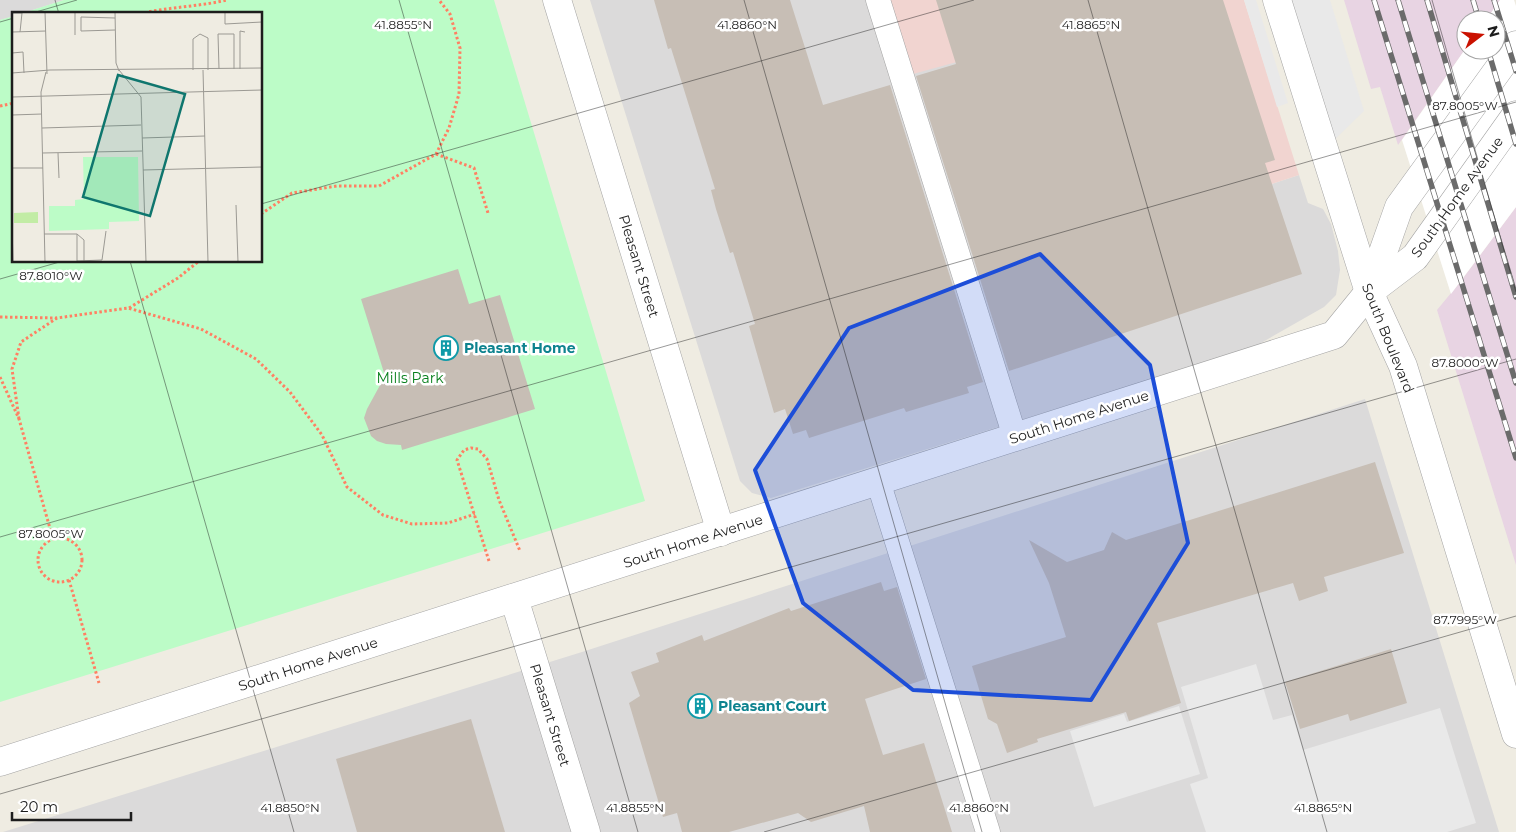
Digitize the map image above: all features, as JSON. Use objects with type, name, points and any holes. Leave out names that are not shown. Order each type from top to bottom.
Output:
[{"type":"street","name":"Pleasant Street","points":[[557,0],[721,532]]},
{"type":"street","name":"South Boulevard","points":[[1277,0],[1369,292],[1403,366],[1516,734]]},
{"type":"street","name":"South Home Avenue","points":[[1369,292],[1399,207],[1516,45]]},
{"type":"street","name":"South Home Avenue","points":[[0,762],[1334,335],[1369,292],[1415,257],[1516,115]]},
{"type":"street","name":"Pleasant Street","points":[[514,598],[586,832]]},
{"type":"lane","points":[[878,0],[1015,438]]},
{"type":"lane","points":[[878,481],[988,832]]},
{"type":"path","points":[[147,12],[227,0]]},
{"type":"path","points":[[262,213],[292,193],[337,186],[379,186],[436,154],[449,128],[459,94],[460,57],[460,48],[450,14],[439,0]]},
{"type":"path","points":[[436,154],[474,168],[488,213]]},
{"type":"path","points":[[0,317],[58,318],[128,308],[178,278],[198,262]]},
{"type":"path","points":[[128,308],[201,329],[256,359],[290,392],[322,435],[347,487],[383,515],[412,524],[430,524],[448,523],[475,514]]},
{"type":"path","points":[[53,539],[19,418],[12,369],[21,342],[58,318]]},
{"type":"path","points":[[0,377],[19,418]]},
{"type":"path","points":[[489,561],[457,460],[464,450],[478,449],[487,459],[499,500],[520,551]]},
{"type":"path","points":[[53,539],[67,539],[79,548],[82,563],[76,576],[69,580],[55,581],[49,578],[40,568],[39,554],[42,548],[53,539]]},
{"type":"path","points":[[69,580],[99,683]]},
{"type":"highlighted area","points":[[1040,254],[1150,365],[1188,543],[1091,700],[913,690],[803,603],[755,470],[849,328]]},
{"type":"shaded area","points":[[0,0],[64,0],[26,12],[12,12],[12,17],[0,20]]},
{"type":"shaded area","points":[[590,0],[878,0],[1117,18],[1179,214],[1299,175],[1308,203],[1323,209],[1331,224],[1338,251],[1340,270],[1336,295],[1324,307],[1254,347],[771,498],[752,493],[740,481]]},
{"type":"shaded area","points":[[878,0],[1244,0],[1299,175],[1179,214],[1117,18],[902,77]]},
{"type":"shaded area","points":[[1244,0],[1256,0],[1288,103],[1277,107]]},
{"type":"shaded area","points":[[1277,0],[1330,0],[1364,111],[1324,150]]},
{"type":"shaded area","points":[[1344,0],[1500,0],[1493,10],[1456,10],[1456,60],[1458,60],[1398,145],[1380,87],[1371,89]]},
{"type":"shaded area","points":[[1516,207],[1516,565],[1437,310]]},
{"type":"shaded area","points":[[1365,399],[1499,832],[3,832],[582,652]]},
{"type":"shaded area","points":[[1256,664],[1273,720],[1292,715],[1303,750],[1440,708],[1476,823],[1447,832],[1206,832],[1190,784],[1208,778],[1181,687]]},
{"type":"shaded area","points":[[1179,706],[1200,774],[1094,807],[1070,731],[1124,714],[1127,722]]},
{"type":"green space","name":"Mills Park","points":[[64,0],[494,0],[645,501],[0,702],[0,20],[12,17],[12,262],[262,262],[262,12],[26,12]]},
{"type":"pier","points":[[1500,0],[1514,0],[1516,6],[1516,207],[1451,294],[1402,140],[1458,60],[1506,60],[1506,10],[1493,10]]},
{"type":"building","points":[[654,0],[790,0],[823,105],[890,85],[983,382],[967,387],[969,393],[906,412],[904,408],[809,438],[806,430],[793,434],[785,409],[774,413],[749,326],[755,324],[733,252],[730,253],[716,209],[711,190],[715,189],[671,48],[668,49]]},
{"type":"building","points":[[936,0],[1223,0],[1275,160],[1265,163],[1302,274],[1009,371],[916,76],[956,64]]},
{"type":"building","name":"Pleasant Home","points":[[458,269],[469,304],[500,295],[535,409],[402,450],[401,445],[377,441],[371,436],[364,418],[385,376],[361,299]]},
{"type":"building","points":[[1375,462],[1404,553],[1324,577],[1328,591],[1299,601],[1293,583],[1157,623],[1181,703],[1129,721],[1126,712],[1037,739],[1038,742],[1007,753],[997,724],[988,719],[972,666],[1066,637],[1049,583],[1029,540],[1067,562],[1104,550],[1112,532],[1126,540]]},
{"type":"building","name":"Pleasant Court","points":[[881,582],[884,591],[897,587],[926,679],[865,699],[883,755],[924,743],[952,832],[870,832],[864,806],[811,822],[798,813],[729,832],[682,832],[677,813],[663,817],[629,703],[640,696],[631,672],[659,662],[656,653],[702,635],[704,641],[789,608],[791,611]]},
{"type":"building","points":[[1391,649],[1407,703],[1350,721],[1348,714],[1300,729],[1285,682]]},
{"type":"building","points":[[471,719],[505,832],[357,832],[336,759]]},
{"type":"railway","points":[[1374,0],[1516,458]]},
{"type":"railway","points":[[1398,0],[1516,383]]},
{"type":"railway","points":[[1427,0],[1516,297]]},
{"type":"railway","points":[[1473,0],[1476,10]]},
{"type":"railway","points":[[1494,0],[1516,71]]},
{"type":"railway","points":[[1491,60],[1516,144]]},
{"type":"place","name":"Pleasant Home","points":[[446,348]]},
{"type":"place","name":"Pleasant Court","points":[[700,706]]}]
